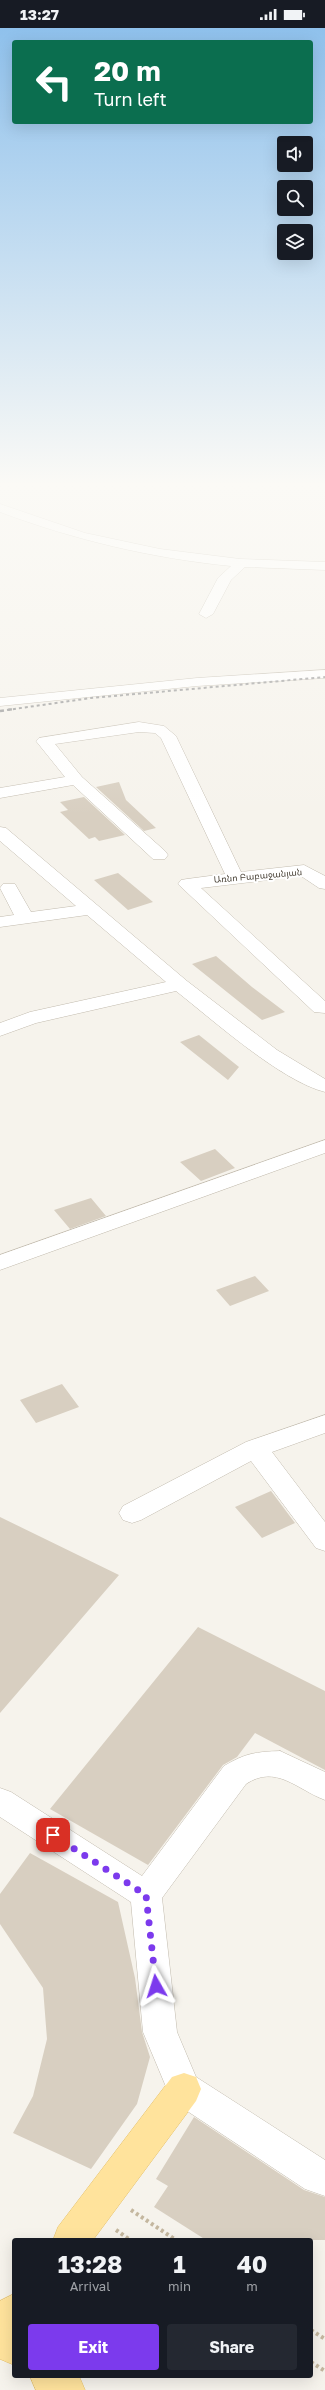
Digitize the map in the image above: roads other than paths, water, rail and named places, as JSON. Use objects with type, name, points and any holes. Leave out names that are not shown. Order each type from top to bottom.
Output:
[{"type":"main road","points":[[73,2238],[107,2194],[184,2088]]},
{"type":"main road","points":[[0,2331],[12,2316]]},
{"type":"main road","points":[[0,2334],[12,2344]]},
{"type":"main road","points":[[51,2378],[66,2390]]},
{"type":"street","points":[[206,614],[216,594]]},
{"type":"street","points":[[0,702],[197,682],[325,674]]},
{"type":"street","points":[[159,855],[76,780],[44,741],[139,727],[159,729],[168,736],[234,877]]},
{"type":"street","points":[[0,793],[76,780]]},
{"type":"street","points":[[0,832],[65,888],[93,909],[180,985],[270,1054],[312,1081],[325,1086]]},
{"type":"street","name":"Առնո Բաբաջանյան","points":[[321,1008],[187,884],[234,877],[304,870],[325,884]]},
{"type":"street","points":[[9,888],[25,919]]},
{"type":"street","points":[[0,922],[93,909]]},
{"type":"street","points":[[0,1030],[30,1018],[180,985]]},
{"type":"street","points":[[0,1263],[325,1146]]},
{"type":"street","points":[[132,1513],[255,1448],[325,1424]]},
{"type":"street","points":[[255,1448],[325,1541]]},
{"type":"street","points":[[325,1787],[280,1764],[252,1764],[235,1775],[146,1895],[160,2032],[184,2088],[318,2178],[325,2178]]},
{"type":"street","points":[[0,1801],[146,1895]]},
{"type":"railway","points":[[0,711],[91,698],[325,677]]}]
